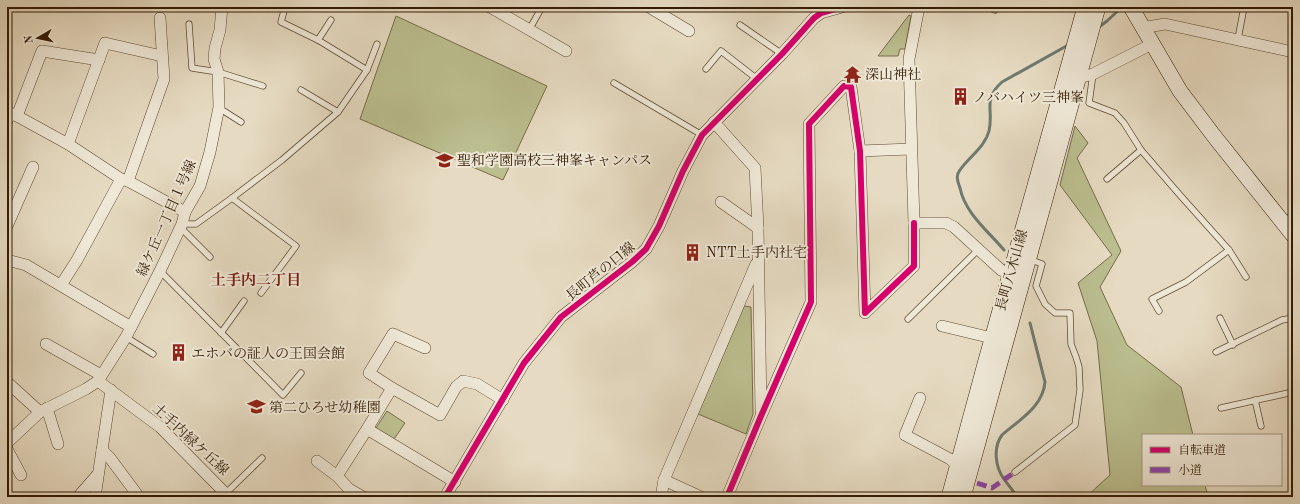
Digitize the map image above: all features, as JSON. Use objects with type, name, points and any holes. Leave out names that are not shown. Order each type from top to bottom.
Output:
[{"type":"street","name":"緑ケ丘一丁目１号線","points":[[100,378],[126,337],[160,271],[181,226],[185,212],[200,186],[210,152],[218,107],[218,72],[214,59],[214,48],[220,30],[222,7]]},
{"type":"street","points":[[490,7],[566,51]]},
{"type":"street","points":[[649,7],[689,31]]},
{"type":"street","name":"長町芦の口線","points":[[445,497],[524,363],[561,317],[632,262],[646,249],[659,226],[683,171],[702,135],[758,80],[814,18],[821,13],[842,7]]},
{"type":"street","points":[[727,497],[778,375],[811,302],[809,124],[844,86],[851,87],[860,151],[865,313],[914,266],[909,59],[920,7]]},
{"type":"street","points":[[963,497],[1016,277],[1090,38],[1091,8]]},
{"type":"street","name":"長町八木山線","points":[[1022,257],[1075,43],[1091,8]]},
{"type":"street","points":[[1132,9],[1184,96],[1249,181],[1288,218],[1293,235]]},
{"type":"street","points":[[61,285],[124,180],[164,79],[160,18]]},
{"type":"street","points":[[1142,28],[1165,24],[1293,52]]},
{"type":"street","points":[[68,144],[105,43],[162,56]]},
{"type":"street","points":[[1078,78],[1094,74],[1152,44]]},
{"type":"street","points":[[17,116],[42,51],[99,60]]},
{"type":"street","points":[[7,122],[10,113],[17,116],[68,144],[124,180],[185,212]]},
{"type":"street","points":[[714,122],[755,168],[758,228],[761,416]]},
{"type":"street","points":[[860,151],[911,149]]},
{"type":"street","points":[[7,226],[34,167]]},
{"type":"street","points":[[721,202],[758,228]]},
{"type":"street","points":[[914,224],[946,223],[954,227],[1001,270],[1016,277]]},
{"type":"street","points":[[7,260],[26,265],[131,326]]},
{"type":"street","points":[[661,497],[664,480],[758,260]]},
{"type":"street","name":"長町八木山線","points":[[949,497],[992,338],[1016,277]]},
{"type":"street","points":[[942,326],[992,338]]},
{"type":"street","points":[[425,348],[393,334],[369,372],[392,388],[440,415],[456,387],[462,381],[477,384],[503,400]]},
{"type":"street","name":"土手内緑ケ丘線","points":[[46,344],[100,378],[111,390],[160,427],[227,495]]},
{"type":"street","points":[[760,374],[778,375]]},
{"type":"street","points":[[7,443],[44,410],[86,389],[100,378]]},
{"type":"street","points":[[7,382],[44,410],[58,444]]},
{"type":"street","points":[[336,476],[367,430],[392,388]]},
{"type":"street","points":[[95,497],[111,390]]},
{"type":"street","points":[[920,398],[905,435],[957,465]]},
{"type":"street","points":[[367,430],[455,482]]},
{"type":"street","points":[[7,449],[21,475]]},
{"type":"street","points":[[102,450],[110,458],[138,497]]},
{"type":"street","points":[[317,461],[336,476],[349,489],[363,497]]},
{"type":"street","points":[[78,497],[98,474]]},
{"type":"street","points":[[664,480],[701,497]]},
{"type":"lane","points":[[285,7],[281,22],[318,40],[367,70]]},
{"type":"lane","points":[[529,30],[542,7]]},
{"type":"lane","points":[[988,7],[995,10]]},
{"type":"lane","points":[[1238,39],[1244,7]]},
{"type":"lane","points":[[318,40],[330,20]]},
{"type":"lane","points":[[189,24],[192,68],[218,72],[263,86]]},
{"type":"lane","points":[[740,25],[782,54]]},
{"type":"lane","points":[[181,226],[196,224],[232,198],[282,160],[338,112],[367,70],[377,44]]},
{"type":"lane","points":[[706,69],[721,51],[758,80]]},
{"type":"lane","points":[[1094,74],[1089,103],[1115,113],[1124,123],[1141,150],[1229,250],[1246,276]]},
{"type":"lane","points":[[614,83],[702,135]]},
{"type":"lane","points":[[301,90],[338,112]]},
{"type":"lane","points":[[218,107],[241,122]]},
{"type":"lane","points":[[1106,179],[1141,150]]},
{"type":"lane","points":[[232,198],[296,246],[261,294]]},
{"type":"lane","points":[[181,226],[210,257]]},
{"type":"lane","points":[[908,319],[978,250]]},
{"type":"lane","points":[[1159,311],[1152,299],[1186,282],[1229,250]]},
{"type":"lane","points":[[1015,472],[1075,425],[1080,390],[1079,368],[1071,344],[1070,313],[1055,313],[1045,304],[1036,286],[1042,264],[1022,257]]},
{"type":"lane","points":[[160,271],[282,395],[301,373]]},
{"type":"lane","points":[[221,333],[244,301]]},
{"type":"lane","points":[[1220,318],[1233,345]]},
{"type":"lane","points":[[1216,352],[1282,320],[1293,318]]},
{"type":"lane","points":[[126,337],[153,354]]},
{"type":"lane","points":[[1221,408],[1293,392]]},
{"type":"lane","points":[[1255,400],[1261,426]]},
{"type":"lane","points":[[227,495],[262,458]]},
{"type":"lane","points":[[1287,497],[1293,495]]},
{"type":"green space","points":[[909,15],[911,16],[905,49],[900,49],[898,56],[878,56]]},
{"type":"green space","points":[[396,16],[547,86],[503,180],[360,119]]},
{"type":"green space","points":[[1075,126],[1088,143],[1077,158],[1121,251],[1100,287],[1127,345],[1181,387],[1193,434],[1142,434],[1142,486],[1205,486],[1208,497],[1086,497],[1110,475],[1097,341],[1078,283],[1112,255],[1060,185]]},
{"type":"green space","points":[[744,306],[751,307],[753,414],[746,434],[698,414]]},
{"type":"green space","points":[[387,411],[405,423],[392,442],[374,431]]},
{"type":"waterway","points":[[1099,27],[1122,7]]},
{"type":"waterway","points":[[1004,250],[972,214],[967,206],[958,184],[958,172],[987,137],[990,124],[990,100],[996,88],[1002,82],[1070,44]]},
{"type":"waterway","points":[[1017,497],[1001,474],[997,463],[996,451],[1002,435],[1035,406],[1043,391],[1045,382],[1030,323]]},
{"type":"marked path","points":[[977,483],[992,488],[1015,472]]},
{"type":"cycle path","points":[[445,497],[524,363],[561,317],[632,262],[646,249],[659,226],[683,171],[702,135],[782,54],[814,18],[821,13],[842,7]]},
{"type":"cycle path","points":[[727,497],[811,302],[809,124],[844,86],[851,87],[860,151],[865,313],[914,266],[914,223]]},
{"type":"place","name":"深山神社","points":[[852,74]]},
{"type":"place","name":"ノバハイツ三神峯","points":[[960,97]]},
{"type":"place","name":"聖和学園高校三神峯キャンパス","points":[[444,160]]},
{"type":"place","name":"NTT土手内社宅","points":[[693,252]]},
{"type":"place","name":"エホバの証人の王国会館","points":[[178,353]]},
{"type":"place","name":"第二ひろせ幼稚園","points":[[256,407]]},
{"type":"district","name":"土手内二丁目","points":[[256,280]]}]
